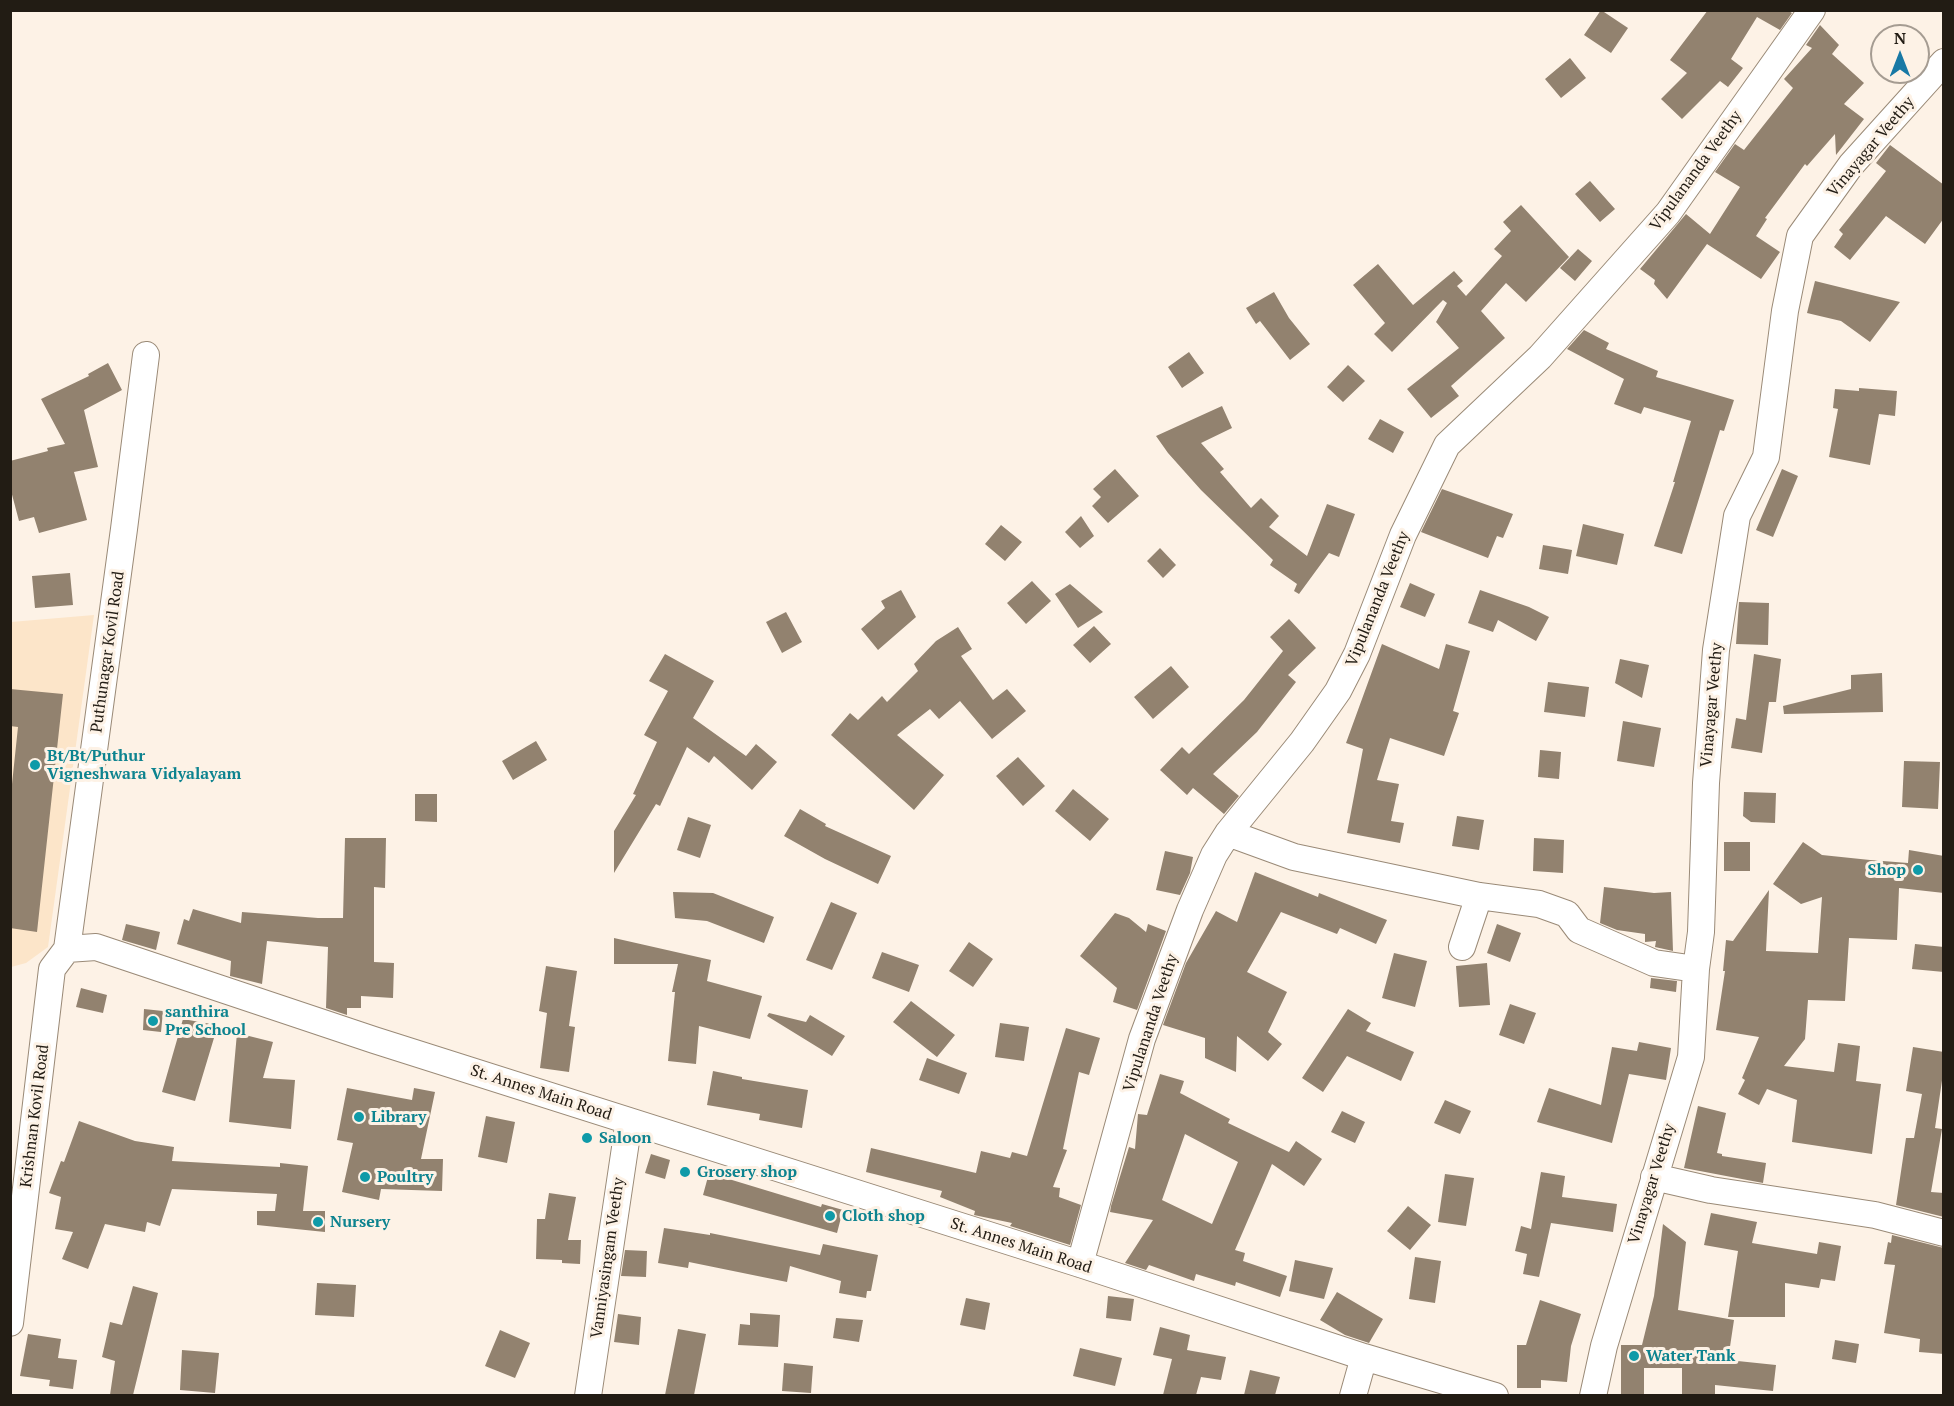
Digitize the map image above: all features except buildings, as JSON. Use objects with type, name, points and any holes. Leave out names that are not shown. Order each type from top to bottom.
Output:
[{"type":"street","name":"Vipulananda Veethy","points":[[1080,1264],[1142,1039],[1190,910],[1214,855],[1228,833],[1302,742],[1338,691],[1358,654],[1403,535],[1447,445],[1540,357],[1668,213],[1812,10]]},
{"type":"street","name":"Vinayagar Veethy","points":[[1593,1395],[1604,1346],[1691,1057],[1696,969],[1701,932],[1706,783],[1716,650],[1737,516],[1766,457],[1785,311],[1800,236],[1851,165],[1944,62]]},
{"type":"street","name":"Puthunagar Kovil Road","points":[[67,949],[146,355]]},
{"type":"street","points":[[1228,833],[1294,857],[1479,896],[1539,904],[1567,914],[1579,930],[1654,963],[1696,969]]},
{"type":"street","points":[[1462,947],[1479,896]]},
{"type":"street","name":"St. Annes Main Road","points":[[67,949],[96,947],[374,1040],[1080,1264],[1364,1358],[1495,1395]]},
{"type":"street","name":"Krishnan Kovil Road","points":[[10,1323],[52,969],[67,949]]},
{"type":"street","name":"Vanniyasingam Veethy","points":[[588,1395],[628,1121]]},
{"type":"street","points":[[1654,1177],[1711,1190],[1875,1215],[1944,1233]]},
{"type":"street","points":[[1353,1395],[1364,1358]]},
{"type":"shaded area","points":[[94,615],[48,947],[26,963],[11,967],[11,622]]},
{"type":"place","name":"Bt/Bt/Puthur Vigneshwara Vidyalayam","points":[[35,765]]},
{"type":"place","name":"Shop","points":[[1918,870]]},
{"type":"place","name":"santhira Pre School","points":[[153,1021]]},
{"type":"place","name":"Library","points":[[359,1117]]},
{"type":"place","name":"Saloon","points":[[587,1138]]},
{"type":"place","name":"Grosery shop","points":[[685,1172]]},
{"type":"place","name":"Poultry","points":[[365,1177]]},
{"type":"place","name":"Cloth shop","points":[[830,1216]]},
{"type":"place","name":"Nursery","points":[[318,1222]]},
{"type":"place","name":"Water Tank","points":[[1634,1356]]}]
